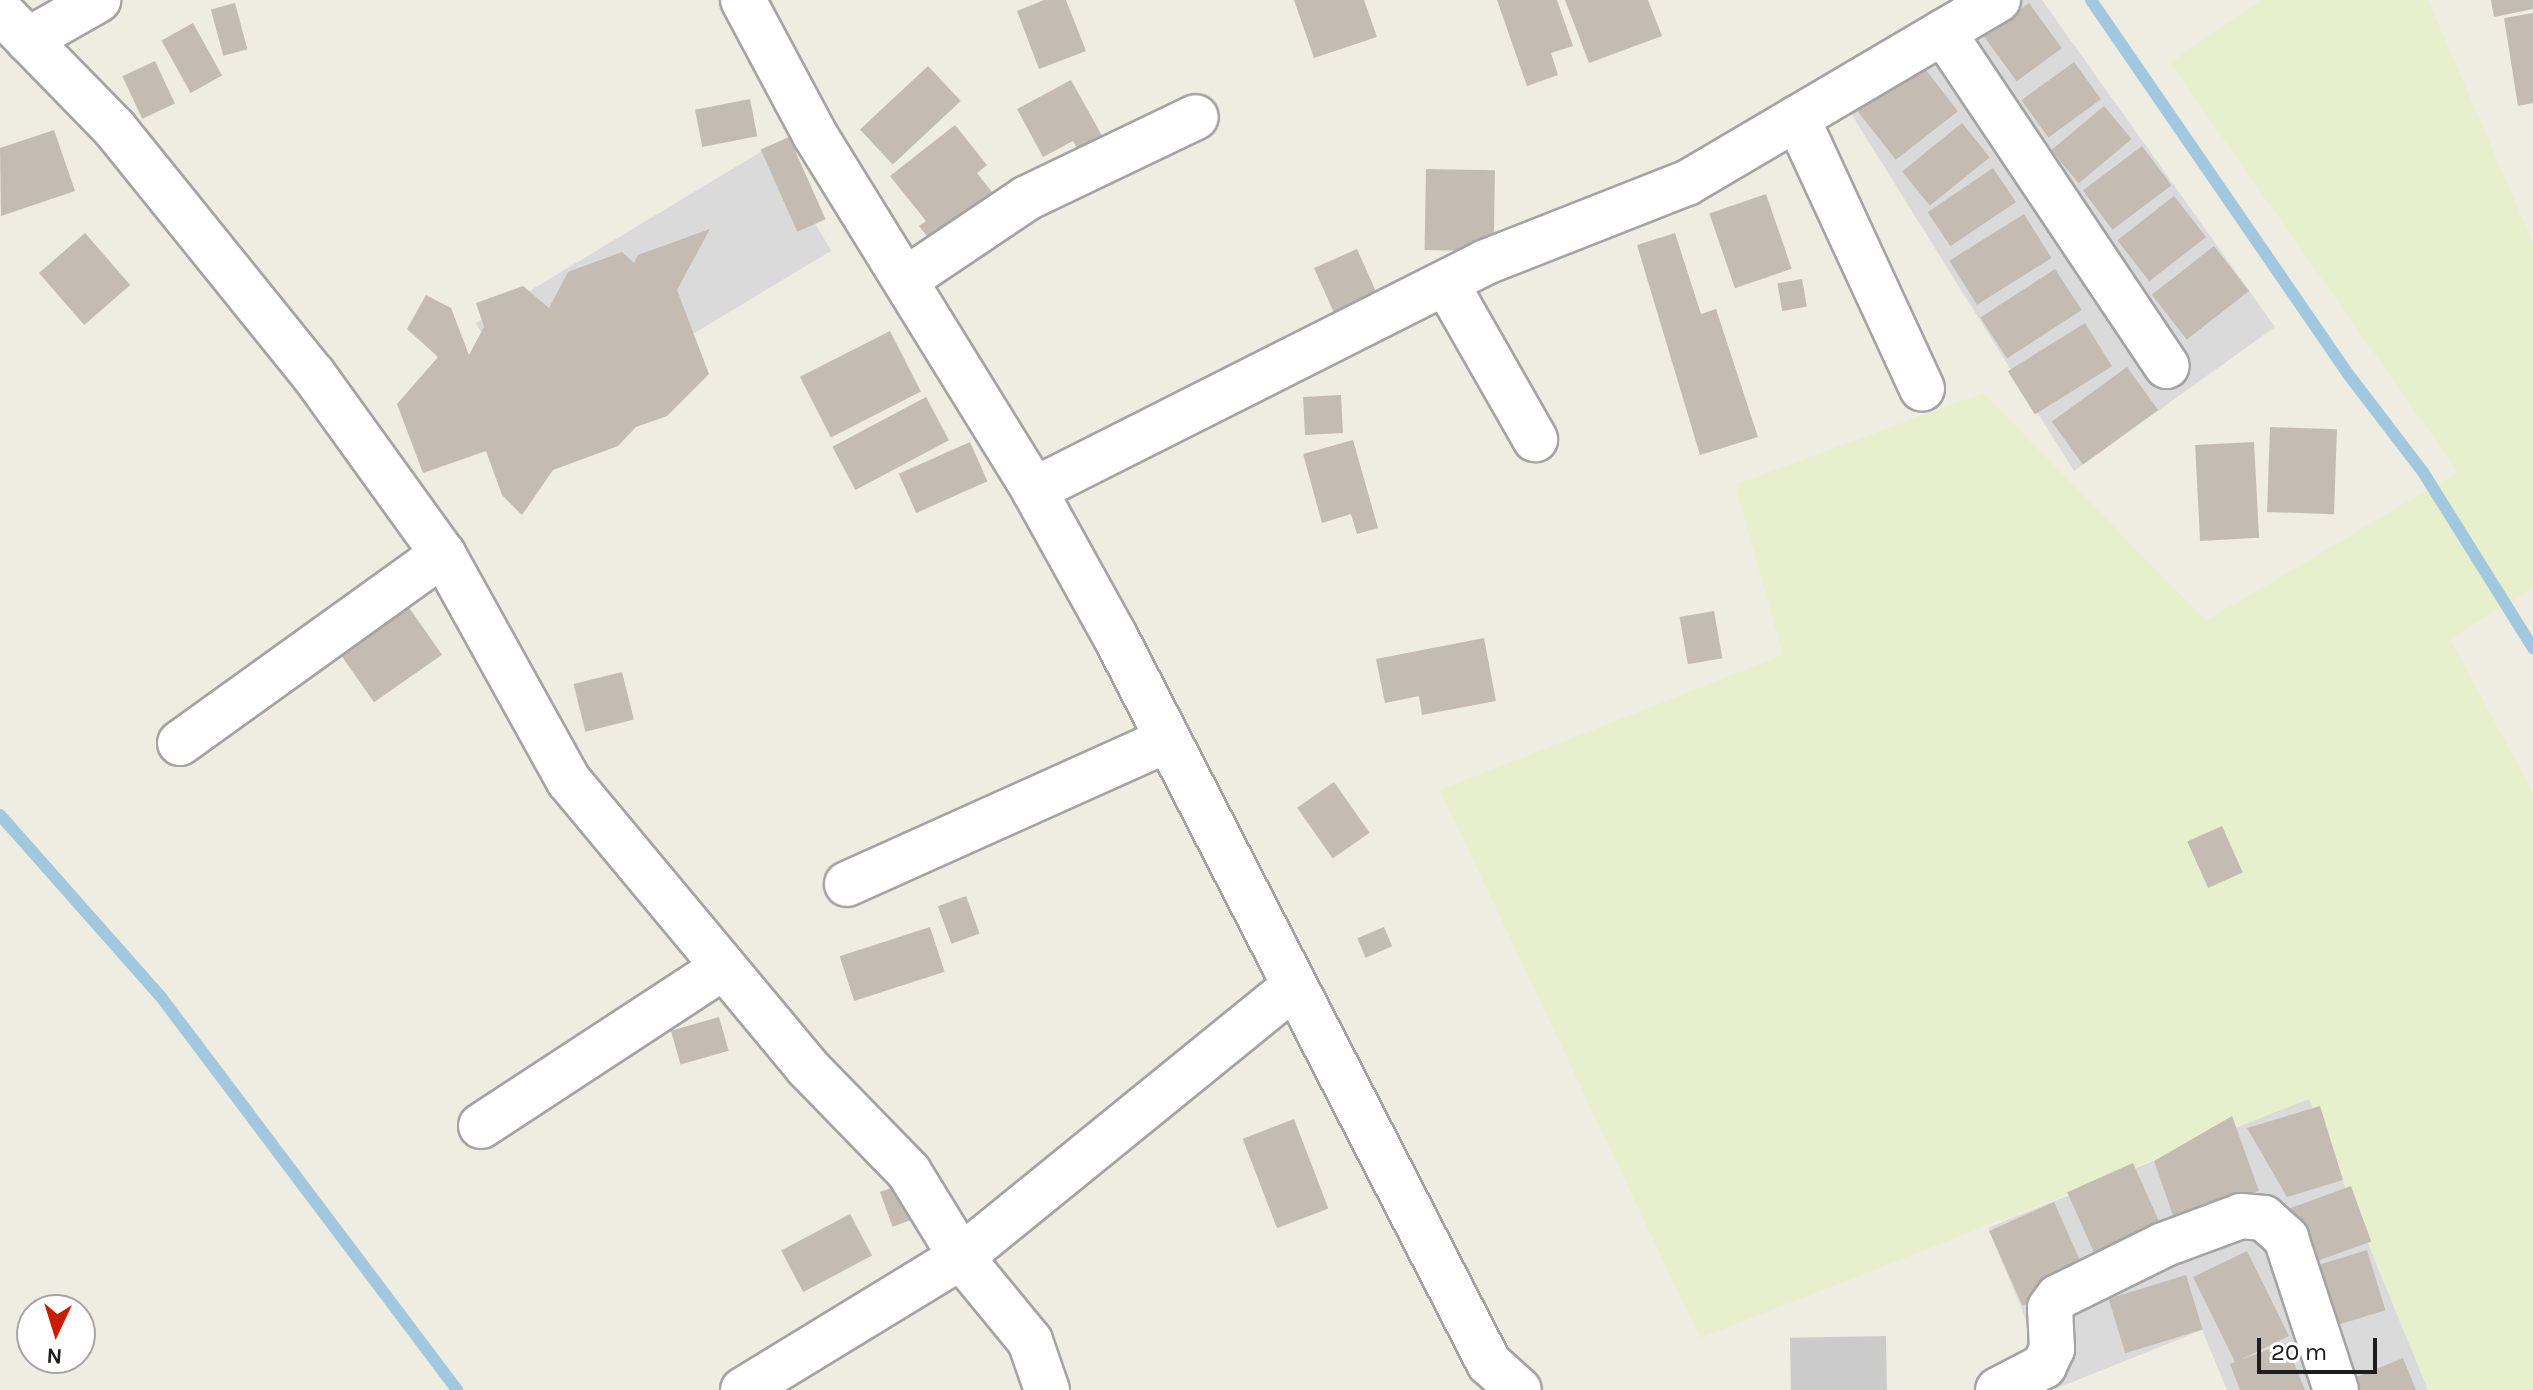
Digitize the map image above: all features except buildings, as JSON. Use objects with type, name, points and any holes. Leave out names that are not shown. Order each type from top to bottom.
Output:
[{"type":"street","points":[[98,0],[14,25],[115,129],[313,374],[443,554],[569,781],[807,1067],[909,1172],[961,1257],[1030,1341],[1047,1390]]},
{"type":"street","points":[[743,0],[815,135],[1034,490],[1168,740],[1489,1363],[1519,1390]]},
{"type":"street","points":[[1034,490],[1446,283],[1687,183],[1998,0]]},
{"type":"street","points":[[1943,32],[2167,366]]},
{"type":"street","points":[[905,280],[1027,198],[1196,117]]},
{"type":"street","points":[[1797,118],[1922,388]]},
{"type":"street","points":[[1446,283],[1535,439]]},
{"type":"street","points":[[180,743],[443,554]]},
{"type":"street","points":[[847,884],[1168,740]]},
{"type":"street","points":[[481,1126],[724,967]]},
{"type":"street","points":[[743,1390],[961,1257],[1294,986]]},
{"type":"street","points":[[1998,1390],[2026,1380],[2044,1366],[2052,1349],[2050,1308],[2058,1297],[2163,1245],[2241,1216],[2264,1218],[2286,1238],[2336,1390]]},
{"type":"shaded area","points":[[2022,0],[2042,0],[2275,327],[2074,471],[1847,107]]},
{"type":"shaded area","points":[[769,147],[831,251],[538,427],[476,323]]},
{"type":"shaded area","points":[[2309,1098],[2428,1390],[2227,1390],[2202,1330],[2055,1389],[1988,1228]]},
{"type":"shaded area","points":[[1886,1336],[1887,1390],[1791,1390],[1790,1338]]},
{"type":"green space","points":[[2261,0],[2428,0],[2533,243],[2533,587],[2450,639],[2533,793],[2533,1390],[2428,1390],[2309,1099],[1700,1338],[1440,790],[1783,655],[1735,485],[1983,393],[2206,621],[2458,472],[2170,63]]},
{"type":"waterway","points":[[2091,0],[2348,374],[2423,472],[2533,648]]},
{"type":"waterway","points":[[0,815],[161,997],[457,1390]]}]
